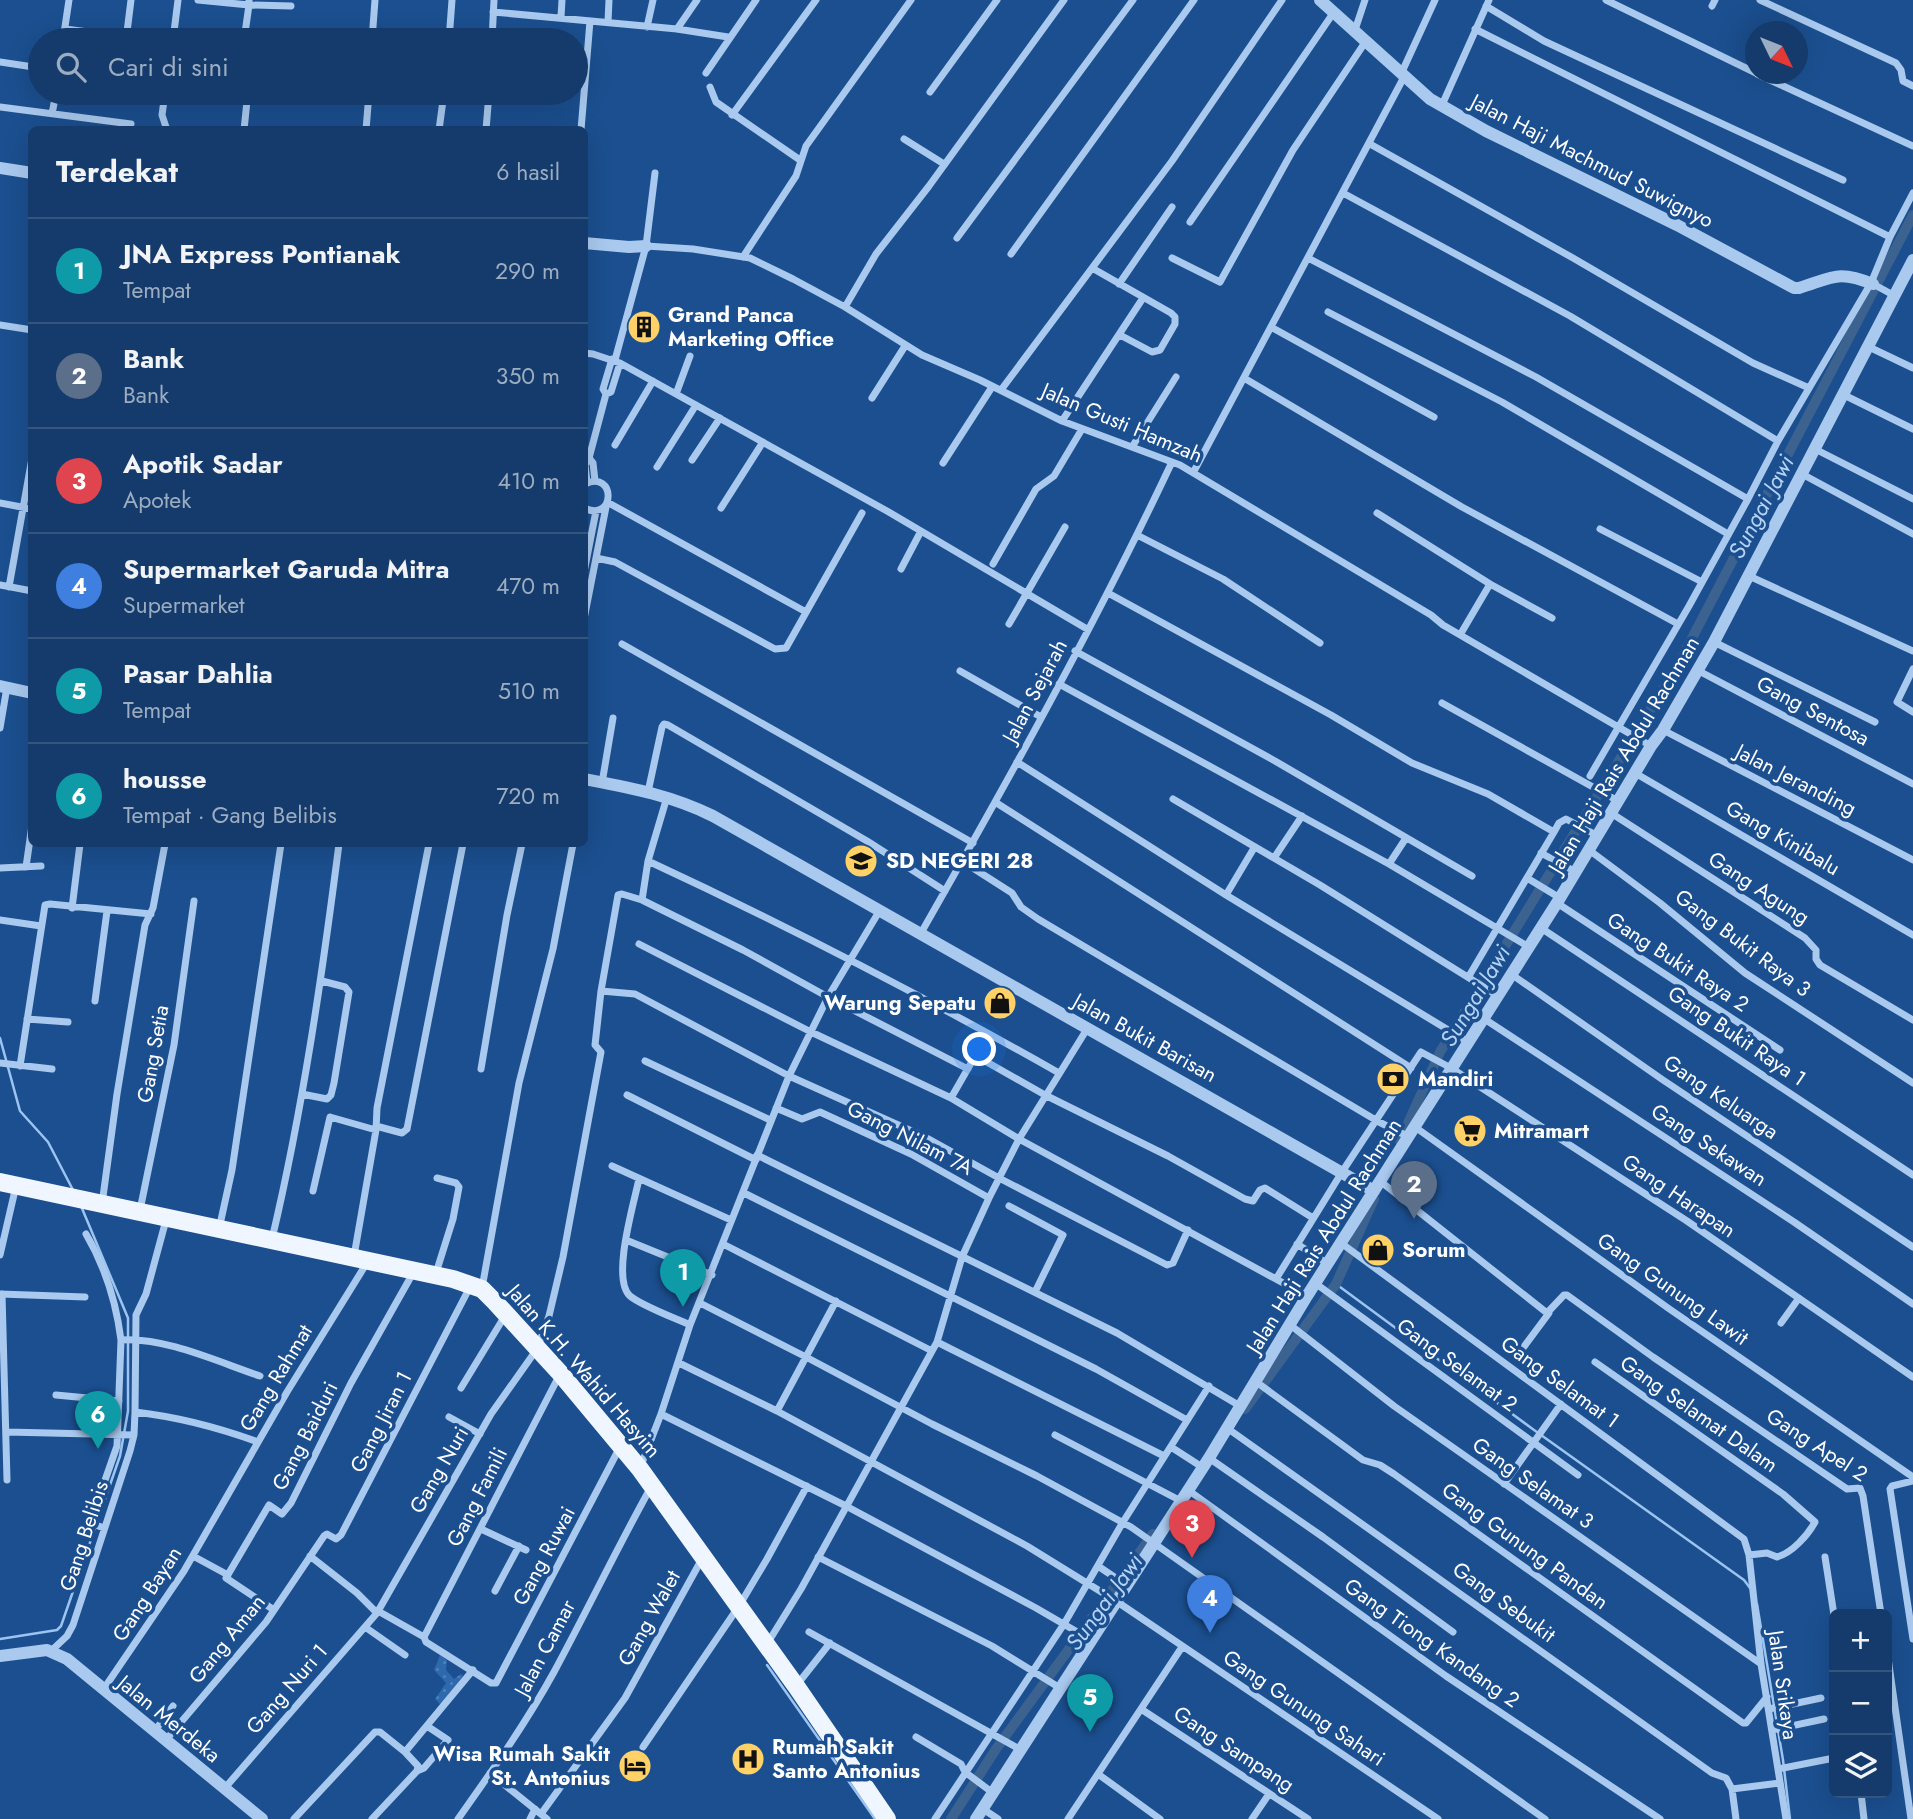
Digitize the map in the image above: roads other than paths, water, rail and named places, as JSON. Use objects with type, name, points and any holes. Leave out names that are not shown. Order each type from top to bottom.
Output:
[{"type":"main road","points":[[8,1183],[100,1205],[414,1270],[476,1287]]},
{"type":"main road","name":"Jalan K.H. Wahid Hasyim","points":[[476,1287],[506,1314],[561,1373],[640,1469],[796,1686],[887,1819]]},
{"type":"street","points":[[65,28],[68,0]]},
{"type":"street","points":[[127,28],[131,0]]},
{"type":"street","points":[[174,28],[178,0]]},
{"type":"street","points":[[198,0],[291,6]]},
{"type":"street","points":[[373,28],[375,0]]},
{"type":"street","points":[[450,28],[452,0]]},
{"type":"street","points":[[493,28],[494,0]]},
{"type":"street","points":[[561,18],[562,0]]},
{"type":"street","points":[[608,22],[609,0]]},
{"type":"street","points":[[647,27],[653,0]]},
{"type":"street","points":[[677,29],[697,0]]},
{"type":"street","points":[[706,73],[728,37],[756,0]]},
{"type":"street","points":[[732,115],[816,0]]},
{"type":"street","points":[[743,257],[796,176],[800,160],[813,136],[911,0]]},
{"type":"street","points":[[930,92],[997,0]]},
{"type":"street","points":[[845,307],[876,254],[1064,0]]},
{"type":"street","points":[[957,238],[1133,0]]},
{"type":"street","points":[[1011,254],[1194,0]]},
{"type":"street","points":[[1000,390],[1172,161],[1282,0]]},
{"type":"street","name":"Jalan Haji Machmud Suwignyo","points":[[1320,0],[1430,99],[1486,131],[1677,225],[1789,286],[1799,288],[1839,275],[1847,275],[1872,284]]},
{"type":"street","points":[[1355,30],[1365,0]]},
{"type":"street","points":[[1193,473],[1370,144],[1403,76],[1435,0]]},
{"type":"street","points":[[1606,0],[1745,68]]},
{"type":"street","points":[[1760,0],[1896,63],[1901,70],[1903,81],[1913,86]]},
{"type":"street","points":[[246,28],[249,3]]},
{"type":"street","points":[[1442,105],[1488,3],[1544,40],[1843,180]]},
{"type":"street","points":[[494,12],[677,29],[728,37]]},
{"type":"street","points":[[1191,222],[1334,12]]},
{"type":"street","points":[[588,43],[590,21]]},
{"type":"street","points":[[1475,29],[1890,237]]},
{"type":"street","points":[[1172,258],[1220,282],[1293,150],[1366,41]]},
{"type":"street","points":[[0,62],[28,66]]},
{"type":"street","points":[[1780,84],[1913,146]]},
{"type":"street","points":[[710,87],[716,102],[732,115],[800,160]]},
{"type":"street","points":[[52,114],[54,105]]},
{"type":"street","points":[[163,105],[162,115],[166,126]]},
{"type":"street","points":[[244,126],[247,105]]},
{"type":"street","points":[[366,126],[368,105]]},
{"type":"street","points":[[440,126],[442,105]]},
{"type":"street","points":[[486,126],[488,105]]},
{"type":"street","points":[[580,126],[582,105]]},
{"type":"street","points":[[0,107],[131,124]]},
{"type":"street","points":[[904,139],[944,164]]},
{"type":"street","points":[[1370,144],[1753,363],[1809,388]]},
{"type":"street","points":[[0,167],[28,172]]},
{"type":"street","points":[[588,460],[606,394],[603,388],[616,361],[646,246],[655,173]]},
{"type":"street","points":[[1343,193],[1570,316],[1778,441]]},
{"type":"street","points":[[1590,776],[1621,728],[1778,441],[1872,284],[1890,237],[1913,193]]},
{"type":"street","points":[[1119,284],[1172,207]]},
{"type":"street","name":"Jalan Gusti Hamzah","points":[[588,243],[693,248],[743,257],[793,279],[845,307],[905,345],[1062,421],[1172,462],[1193,473],[1648,745]]},
{"type":"street","points":[[1308,258],[1536,377],[1748,499]]},
{"type":"street","name":"Jalan Haji Rais Abdul Rachman","points":[[979,1814],[989,1790],[1113,1599],[1121,1581],[1184,1495],[1202,1463],[1227,1428],[1237,1404],[1255,1381],[1304,1294],[1315,1283],[1325,1262],[1343,1240],[1447,1066],[1483,1018],[1526,945],[1541,928],[1571,870],[1589,850],[1593,833],[1611,813],[1614,799],[1635,773],[1648,745],[1663,730],[1749,576],[1869,347],[1892,295],[1909,278],[1913,260]]},
{"type":"street","points":[[1092,268],[1175,317],[1175,324],[1160,350],[1152,352],[1120,335]]},
{"type":"street","points":[[1872,284],[1892,295]]},
{"type":"street","points":[[1062,421],[1143,298]]},
{"type":"street","points":[[1328,312],[1502,402],[1728,534]]},
{"type":"street","points":[[0,326],[28,330]]},
{"type":"street","points":[[1271,327],[1434,417]]},
{"type":"street","points":[[872,398],[905,345]]},
{"type":"street","points":[[1869,347],[1913,368]]},
{"type":"street","points":[[588,354],[616,361],[677,394],[921,531],[1087,629]]},
{"type":"street","points":[[677,394],[690,356]]},
{"type":"street","points":[[1132,447],[1176,377]]},
{"type":"street","points":[[1244,378],[1462,508],[1678,624]]},
{"type":"street","points":[[615,445],[653,381]]},
{"type":"street","points":[[943,463],[992,387]]},
{"type":"street","points":[[1844,395],[1913,429]]},
{"type":"street","points":[[657,467],[696,405]]},
{"type":"street","points":[[692,460],[720,418]]},
{"type":"street","points":[[993,564],[1036,488],[1054,476],[1082,429]]},
{"type":"street","points":[[721,508],[763,443]]},
{"type":"street","points":[[1815,449],[1913,499]]},
{"type":"street","name":"Jalan Sejarah","points":[[921,933],[973,843],[1108,593],[1172,462]]},
{"type":"street","points":[[1802,474],[1913,534]]},
{"type":"street","points":[[588,592],[609,494],[606,486],[589,482]]},
{"type":"street","points":[[588,552],[596,511],[607,502]]},
{"type":"street","points":[[607,502],[806,612]]},
{"type":"street","points":[[0,503],[27,508],[4,586],[28,590]]},
{"type":"street","points":[[588,509],[596,511]]},
{"type":"street","points":[[596,558],[615,562],[775,649],[786,648],[862,513]]},
{"type":"street","points":[[1377,513],[1490,584],[1552,618]]},
{"type":"street","points":[[1009,624],[1065,527]]},
{"type":"street","points":[[1600,529],[1702,582]]},
{"type":"street","points":[[901,569],[921,531]]},
{"type":"street","points":[[1137,535],[1223,579],[1320,643]]},
{"type":"street","points":[[1749,576],[1913,651]]},
{"type":"street","points":[[1460,635],[1490,584]]},
{"type":"street","points":[[1108,593],[1331,715],[1412,764],[1488,794],[1554,832]]},
{"type":"street","points":[[1714,642],[1875,722]]},
{"type":"street","points":[[622,644],[973,843]]},
{"type":"street","points":[[1076,651],[1275,761],[1472,876]]},
{"type":"street","points":[[1913,669],[1897,702],[1913,712]]},
{"type":"street","name":"Gang Sentosa","points":[[1696,670],[1913,784]]},
{"type":"street","points":[[960,671],[1041,717]]},
{"type":"street","points":[[1059,684],[1389,864],[1526,945]]},
{"type":"street","points":[[0,728],[4,686],[28,692]]},
{"type":"street","points":[[1442,703],[1614,799]]},
{"type":"street","points":[[602,783],[612,718]]},
{"type":"street","points":[[648,792],[662,727],[664,724],[668,725],[867,841],[945,891]]},
{"type":"street","name":"Jalan Jeranding","points":[[1663,730],[1913,860]]},
{"type":"street","points":[[1017,762],[1226,895],[1464,1040]]},
{"type":"street","name":"Gang Kinibalu","points":[[1635,773],[1913,935]]},
{"type":"street","name":"Jalan Bukit Barisan","points":[[588,781],[667,796],[713,816],[1087,1029],[1346,1174],[1374,1187]]},
{"type":"street","points":[[642,900],[648,861],[667,796]]},
{"type":"street","points":[[1173,799],[1496,994]]},
{"type":"street","points":[[995,802],[1411,1068],[1346,1174],[1297,1244],[1279,1281]]},
{"type":"street","name":"Gang Agung","points":[[1611,813],[1805,938],[1816,950],[1816,959],[1820,965],[1913,1020]]},
{"type":"street","points":[[1274,858],[1302,816]]},
{"type":"street","points":[[1471,978],[1529,879],[1541,853],[1563,820],[1593,833]]},
{"type":"street","points":[[1389,864],[1406,838]]},
{"type":"street","points":[[26,867],[29,847]]},
{"type":"street","points":[[72,908],[80,847]]},
{"type":"street","points":[[100,1205],[140,951],[145,925],[151,914],[163,847]]},
{"type":"street","points":[[219,1229],[232,1170],[281,847]]},
{"type":"street","points":[[272,1239],[292,1152],[322,981],[339,847]]},
{"type":"street","points":[[361,1259],[377,1108],[428,847]]},
{"type":"street","points":[[313,1191],[330,1117],[402,1133],[407,1129],[462,847]]},
{"type":"street","points":[[481,1069],[521,847]]},
{"type":"street","points":[[476,1287],[519,1083],[553,949],[572,847]]},
{"type":"street","points":[[1226,895],[1254,848]]},
{"type":"street","name":"Gang Bukit Raya 3","points":[[1589,850],[1660,903],[1745,973],[1913,1083]]},
{"type":"street","points":[[1541,853],[1571,870]]},
{"type":"street","points":[[648,861],[751,909],[850,960],[1059,1073]]},
{"type":"street","name":"Gang Gunung Lawit","points":[[962,861],[1013,892],[1021,907],[1038,919],[1378,1121],[1409,1132],[1913,1479]]},
{"type":"street","points":[[0,868],[41,866]]},
{"type":"street","name":"Gang Bukit Raya 2","points":[[1529,879],[1780,1050]]},
{"type":"street","points":[[968,1069],[642,900],[622,894],[617,898],[601,991],[635,994],[789,1076],[915,1132],[1170,1266],[1188,1230]]},
{"type":"street","name":"Gang Setia","points":[[139,1213],[174,1045],[194,901]]},
{"type":"street","points":[[52,1069],[10,1065],[27,1019],[42,912],[47,904],[151,914]]},
{"type":"street","points":[[95,1001],[107,911]]},
{"type":"street","points":[[640,1469],[690,1325],[789,1076],[828,997],[880,911]]},
{"type":"street","points":[[0,920],[41,926]]},
{"type":"street","name":"Gang Bukit Raya 1","points":[[1541,928],[1913,1175]]},
{"type":"street","points":[[639,944],[811,1032],[951,1098],[1019,1139],[1304,1294]]},
{"type":"street","name":"Gang Keluarga","points":[[1511,974],[1663,1080],[1913,1247]]},
{"type":"street","points":[[302,1094],[328,1099],[337,1063],[349,992],[345,987],[322,981]]},
{"type":"street","name":"Gang Nuri","points":[[378,1612],[480,1434],[537,1349],[549,1316],[563,1257],[601,1052],[594,1045],[601,991]]},
{"type":"street","name":"Gang Sekawan","points":[[1483,1018],[1794,1222],[1913,1304]]},
{"type":"street","points":[[27,1019],[68,1022]]},
{"type":"street","points":[[766,1644],[818,1557],[937,1342],[962,1257],[989,1198],[1019,1139],[1087,1029]]},
{"type":"street","name":"Gang Harapan","points":[[1411,1068],[1423,1053],[1447,1066],[1687,1221],[1913,1377]]},
{"type":"street","points":[[951,1098],[974,1058],[978,1057],[1245,1199],[1253,1200],[1260,1190],[1265,1188],[1314,1218]]},
{"type":"street","points":[[645,1061],[771,1119]]},
{"type":"street","points":[[627,1096],[1117,1333],[1237,1404]]},
{"type":"street","name":"Gang Nilam 7A","points":[[776,1108],[802,1119],[820,1112],[911,1154],[989,1198]]},
{"type":"street","points":[[612,1166],[731,1220]]},
{"type":"street","points":[[436,1275],[453,1219],[459,1186],[437,1178]]},
{"type":"street","points":[[639,1179],[626,1240],[622,1280],[631,1297],[690,1325]]},
{"type":"street","points":[[0,1255],[8,1183]]},
{"type":"street","points":[[1374,1187],[1549,1313],[1517,1356]]},
{"type":"street","points":[[744,1193],[1096,1368],[1187,1420]]},
{"type":"street","points":[[1009,1206],[1063,1234],[1035,1292]]},
{"type":"street","name":"Gang Belibis","points":[[51,1651],[71,1630],[99,1526],[132,1434],[135,1412],[134,1340],[137,1311],[146,1294],[166,1219]]},
{"type":"street","points":[[86,1234],[111,1287],[121,1340],[117,1447],[90,1523],[99,1526]]},
{"type":"street","points":[[626,1240],[712,1275]]},
{"type":"street","name":"Gang Selamat 1","points":[[1343,1240],[1739,1534],[1753,1554]]},
{"type":"street","points":[[723,1244],[932,1351]]},
{"type":"street","points":[[1297,1244],[1325,1262]]},
{"type":"street","name":"Gang Rahmat","points":[[217,1516],[361,1259]]},
{"type":"street","name":"Gang Baiduri","points":[[228,1575],[268,1505],[282,1514],[291,1503],[351,1383],[414,1270]]},
{"type":"street","name":"Gang Selamat 2","points":[[1315,1283],[1578,1475]]},
{"type":"street","name":"Gang Jiran 1","points":[[310,1556],[325,1535],[336,1539],[341,1535],[476,1287]]},
{"type":"street","points":[[7,1480],[1,1294],[85,1297]]},
{"type":"street","name":"Gang Apel 2","points":[[1549,1313],[1564,1295],[1567,1295],[1847,1489],[1861,1489],[1880,1609]]},
{"type":"street","points":[[1781,1323],[1799,1298]]},
{"type":"street","points":[[777,1411],[836,1301]]},
{"type":"street","points":[[700,1303],[1127,1524],[1545,1819]]},
{"type":"street","points":[[461,1388],[506,1314]]},
{"type":"street","name":"Gang Selamat 3","points":[[1289,1324],[1394,1406],[1761,1664]]},
{"type":"street","points":[[121,1340],[171,1346],[260,1376]]},
{"type":"street","points":[[937,1342],[1164,1456]]},
{"type":"street","name":"Gang Selamat Dalam","points":[[1595,1362],[1813,1518],[1814,1524],[1783,1556],[1753,1554]]},
{"type":"street","name":"Gang Gunung Sahari","points":[[679,1363],[777,1411],[1027,1546],[1113,1599],[1438,1819]]},
{"type":"street","name":"Gang Famili","points":[[424,1637],[561,1373]]},
{"type":"street","name":"Gang Gunung Pandan","points":[[1255,1381],[1363,1460],[1380,1465],[1394,1474],[1743,1723],[1746,1723],[1767,1697]]},
{"type":"street","points":[[934,1819],[1035,1672],[1127,1524],[1164,1456],[1173,1448],[1187,1420],[1211,1387]]},
{"type":"street","points":[[56,1395],[119,1401]]},
{"type":"street","points":[[1504,1485],[1561,1404]]},
{"type":"street","points":[[135,1412],[169,1416],[217,1427],[258,1442]]},
{"type":"street","points":[[661,1414],[846,1506],[1087,1637]]},
{"type":"street","points":[[449,1417],[480,1434]]},
{"type":"street","name":"Gang Sebukit","points":[[1227,1428],[1712,1773],[1726,1779],[1732,1788]]},
{"type":"street","points":[[7,1432],[132,1434]]},
{"type":"street","name":"Gang Tiong Kandang 2","points":[[1055,1435],[1166,1493],[1184,1495],[1660,1819]]},
{"type":"street","name":"Gang Ruwai","points":[[472,1670],[491,1683],[498,1682],[621,1447]]},
{"type":"street","points":[[1173,1448],[1323,1537],[1453,1632]]},
{"type":"street","points":[[1913,1479],[1890,1489],[1913,1639]]},
{"type":"street","points":[[643,1747],[739,1606],[807,1486]]},
{"type":"street","name":"Jalan Camar","points":[[458,1819],[529,1716],[651,1487]]},
{"type":"street","points":[[103,1488],[114,1490]]},
{"type":"street","name":"Gang Bayan","points":[[103,1690],[217,1516]]},
{"type":"street","points":[[481,1529],[522,1548],[495,1591]]},
{"type":"street","name":"Jalan Srikaya","points":[[1753,1554],[1761,1664],[1786,1819]]},
{"type":"street","points":[[193,1556],[228,1575],[226,1578],[274,1610]]},
{"type":"street","points":[[310,1556],[378,1612],[424,1637],[426,1642],[472,1670],[405,1752]]},
{"type":"street","name":"Gang Aman","points":[[164,1741],[244,1649],[310,1556]]},
{"type":"street","name":"Gang Walet","points":[[530,1819],[541,1814],[625,1698],[703,1556]]},
{"type":"street","points":[[818,1557],[992,1646],[1056,1686]]},
{"type":"street","points":[[1825,1557],[1833,1609]]},
{"type":"street","points":[[1100,1567],[1121,1581]]},
{"type":"street","name":"Gang Nuri 1","points":[[224,1789],[378,1612]]},
{"type":"street","points":[[365,1627],[405,1655]]},
{"type":"street","points":[[809,1632],[1017,1747]]},
{"type":"street","points":[[796,1686],[830,1643]]},
{"type":"street","points":[[1070,1818],[1182,1647]]},
{"type":"street","points":[[0,1656],[51,1651]]},
{"type":"street","name":"Jalan Merdeka","points":[[51,1651],[67,1660],[257,1818]]},
{"type":"street","points":[[1890,1672],[1912,1819]]},
{"type":"street","points":[[1769,1709],[1821,1698]]},
{"type":"street","points":[[154,1732],[173,1706]]},
{"type":"street","name":"Gang Sampang","points":[[1141,1709],[1308,1819]]},
{"type":"street","points":[[1772,1730],[1824,1719]]},
{"type":"street","points":[[372,1819],[448,1741],[448,1738],[440,1736],[427,1726]]},
{"type":"street","points":[[294,1819],[341,1766],[376,1732],[380,1732],[405,1752],[418,1766],[418,1771]]},
{"type":"street","points":[[916,1737],[961,1764],[967,1774],[989,1790]]},
{"type":"street","points":[[1778,1769],[1829,1759]]},
{"type":"street","points":[[490,1773],[541,1814]]},
{"type":"street","points":[[1098,1774],[1160,1819]]},
{"type":"street","points":[[1736,1819],[1732,1788],[1780,1783]]},
{"type":"street","points":[[1252,1819],[1269,1794]]},
{"type":"street","points":[[1862,1798],[1864,1819]]},
{"type":"street","points":[[979,1814],[998,1819]]},
{"type":"waterway","name":"Sungai Jawi","points":[[1400,1141],[1440,1052],[1679,663],[1913,215]]},
{"type":"waterway","points":[[0,1038],[20,1111],[48,1142],[73,1190]]},
{"type":"waterway","name":"Sungai Jawi","points":[[1245,1409],[1336,1284],[1374,1199]]},
{"type":"waterway","points":[[0,1639],[57,1630],[61,1626],[120,1456],[128,1411],[128,1318],[81,1206]]},
{"type":"waterway","points":[[1336,1284],[1744,1580],[1750,1588]]},
{"type":"waterway","name":"Sungai Jawi","points":[[951,1819],[996,1749],[1153,1534]]},
{"type":"waterway","points":[[1757,1604],[1790,1819]]},
{"type":"waterway","points":[[767,1665],[875,1819]]},
{"type":"place","name":"Grand Panca Marketing Office","points":[[644,327]]},
{"type":"place","name":"SD NEGERI 28","points":[[861,861]]},
{"type":"place","name":"Warung Sepatu","points":[[1000,1003]]},
{"type":"place","name":"Mandiri","points":[[1393,1079]]},
{"type":"place","name":"Mitramart","points":[[1470,1131]]},
{"type":"place","name":"Bank","points":[[1414,1219]]},
{"type":"place","name":"Sorum","points":[[1378,1250]]},
{"type":"place","name":"JNA Express Pontianak","points":[[683,1307]]},
{"type":"place","name":"housse","points":[[98,1449]]},
{"type":"place","name":"Apotik Sadar","points":[[1192,1558]]},
{"type":"place","name":"Supermarket Garuda Mitra","points":[[1210,1633]]},
{"type":"place","name":"Pasar Dahlia","points":[[1090,1732]]},
{"type":"place","name":"Rumah Sakit Santo Antonius","points":[[748,1759]]},
{"type":"place","name":"Wisa Rumah Sakit St. Antonius","points":[[635,1766]]}]
